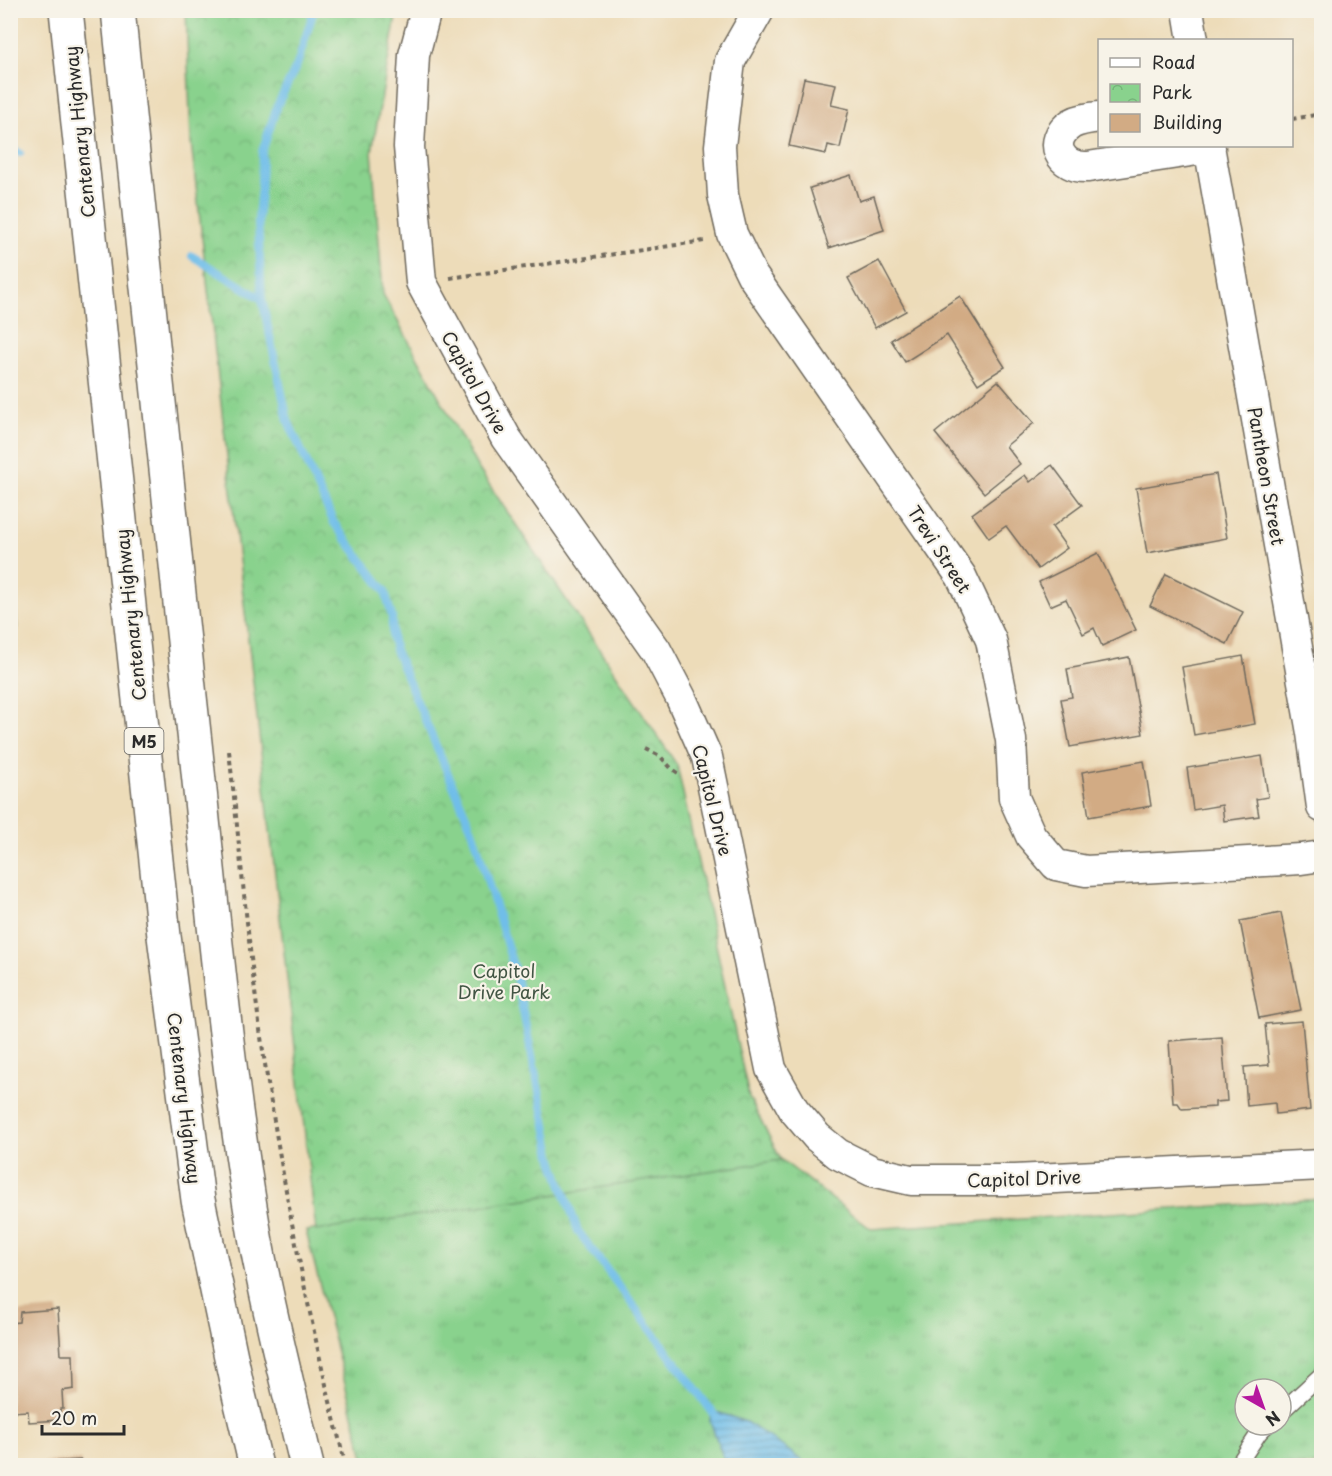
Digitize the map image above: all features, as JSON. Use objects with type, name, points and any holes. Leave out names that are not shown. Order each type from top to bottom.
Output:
[{"type":"highway","name":"Centenary Highway","points":[[66,10],[164,936],[198,1200],[256,1466]]},
{"type":"highway","points":[[118,10],[175,566],[239,1123],[257,1244],[284,1374],[307,1466]]},
{"type":"street","name":"Capitol Drive","points":[[426,10],[414,55],[409,147],[421,282],[506,438],[656,650],[681,698],[707,757],[771,1069],[794,1110],[817,1137],[838,1154],[872,1171],[911,1180],[1015,1180],[1322,1165]]},
{"type":"street","name":"Trevi Street","points":[[759,10],[730,61],[723,114],[720,146],[723,195],[732,234],[752,275],[962,576],[991,639],[1011,740],[1014,798],[1031,836],[1056,865],[1086,871],[1322,856]]},
{"type":"street","points":[[1188,10],[1193,39]]},
{"type":"street","points":[[1098,117],[1078,121],[1061,134],[1058,148],[1065,161],[1073,166],[1088,167],[1204,147]]},
{"type":"street","name":"Pantheon Street","points":[[1210,147],[1312,733],[1322,807]]},
{"type":"lane","points":[[1293,1401],[1322,1374]]},
{"type":"lane","points":[[1237,1466],[1256,1437]]},
{"type":"path","points":[[1293,119],[1322,114]]},
{"type":"path","points":[[421,282],[714,240]]},
{"type":"path","points":[[228,740],[261,1041],[288,1208],[327,1391],[346,1466]]},
{"type":"path","points":[[646,749],[660,756],[671,768],[685,777]]},
{"type":"green space","name":"Capitol Drive Park","points":[[186,11],[397,11],[372,151],[383,294],[478,468],[677,765],[749,1097],[781,1160],[316,1231],[191,142]]},
{"type":"green space","points":[[11,570],[17,628],[11,618]]},
{"type":"green space","points":[[778,1157],[871,1229],[1321,1199],[1321,1465],[366,1465],[306,1231]]},
{"type":"water","points":[[711,1410],[746,1422],[807,1465],[726,1465],[710,1421]]},
{"type":"building","points":[[804,78],[836,84],[831,105],[849,109],[840,148],[828,145],[826,154],[789,146]]},
{"type":"building","points":[[851,175],[859,201],[874,196],[884,230],[829,248],[810,188]]},
{"type":"building","points":[[879,261],[906,311],[875,328],[848,278]]},
{"type":"building","points":[[960,296],[1005,367],[978,384],[947,335],[905,362],[891,340]]},
{"type":"building","points":[[998,381],[1034,423],[1006,446],[1020,464],[984,493],[935,433]]},
{"type":"building","points":[[1052,465],[1082,505],[1052,527],[1067,548],[1038,569],[1006,526],[989,538],[972,514],[1025,475],[1030,482]]},
{"type":"building","points":[[1216,474],[1227,538],[1147,553],[1136,488]]},
{"type":"building","points":[[1098,553],[1136,630],[1102,646],[1094,628],[1083,634],[1066,599],[1050,606],[1039,582]]},
{"type":"building","points":[[1166,574],[1243,612],[1227,644],[1150,606]]},
{"type":"building","points":[[1243,656],[1255,724],[1194,735],[1182,667]]},
{"type":"building","points":[[1129,657],[1143,734],[1070,747],[1061,699],[1072,697],[1067,669]]},
{"type":"building","points":[[1262,756],[1268,797],[1256,799],[1259,816],[1224,821],[1222,805],[1193,810],[1187,768]]},
{"type":"building","points":[[1144,761],[1151,806],[1089,817],[1082,772]]},
{"type":"building","points":[[1281,913],[1301,1010],[1259,1018],[1240,921]]},
{"type":"building","points":[[1302,1021],[1310,1110],[1276,1114],[1275,1103],[1247,1106],[1244,1067],[1269,1065],[1265,1024]]},
{"type":"building","points":[[1222,1037],[1227,1101],[1215,1102],[1215,1107],[1182,1109],[1178,1103],[1173,1103],[1169,1041]]},
{"type":"building","points":[[58,1309],[61,1355],[73,1355],[74,1389],[62,1391],[63,1409],[60,1409],[60,1420],[29,1422],[28,1411],[10,1412],[10,1323],[19,1322],[20,1312]]},
{"type":"building","points":[[81,1460],[81,1466],[43,1466],[43,1462]]},
{"type":"waterway","points":[[314,10],[297,65],[277,106],[262,152],[258,221],[262,299],[288,421],[334,523],[385,591],[392,617],[392,637],[395,650],[473,832],[515,972],[553,1160],[578,1231],[716,1417]]},
{"type":"waterway","points":[[10,148],[20,153]]},
{"type":"waterway","points":[[192,256],[262,299]]}]
